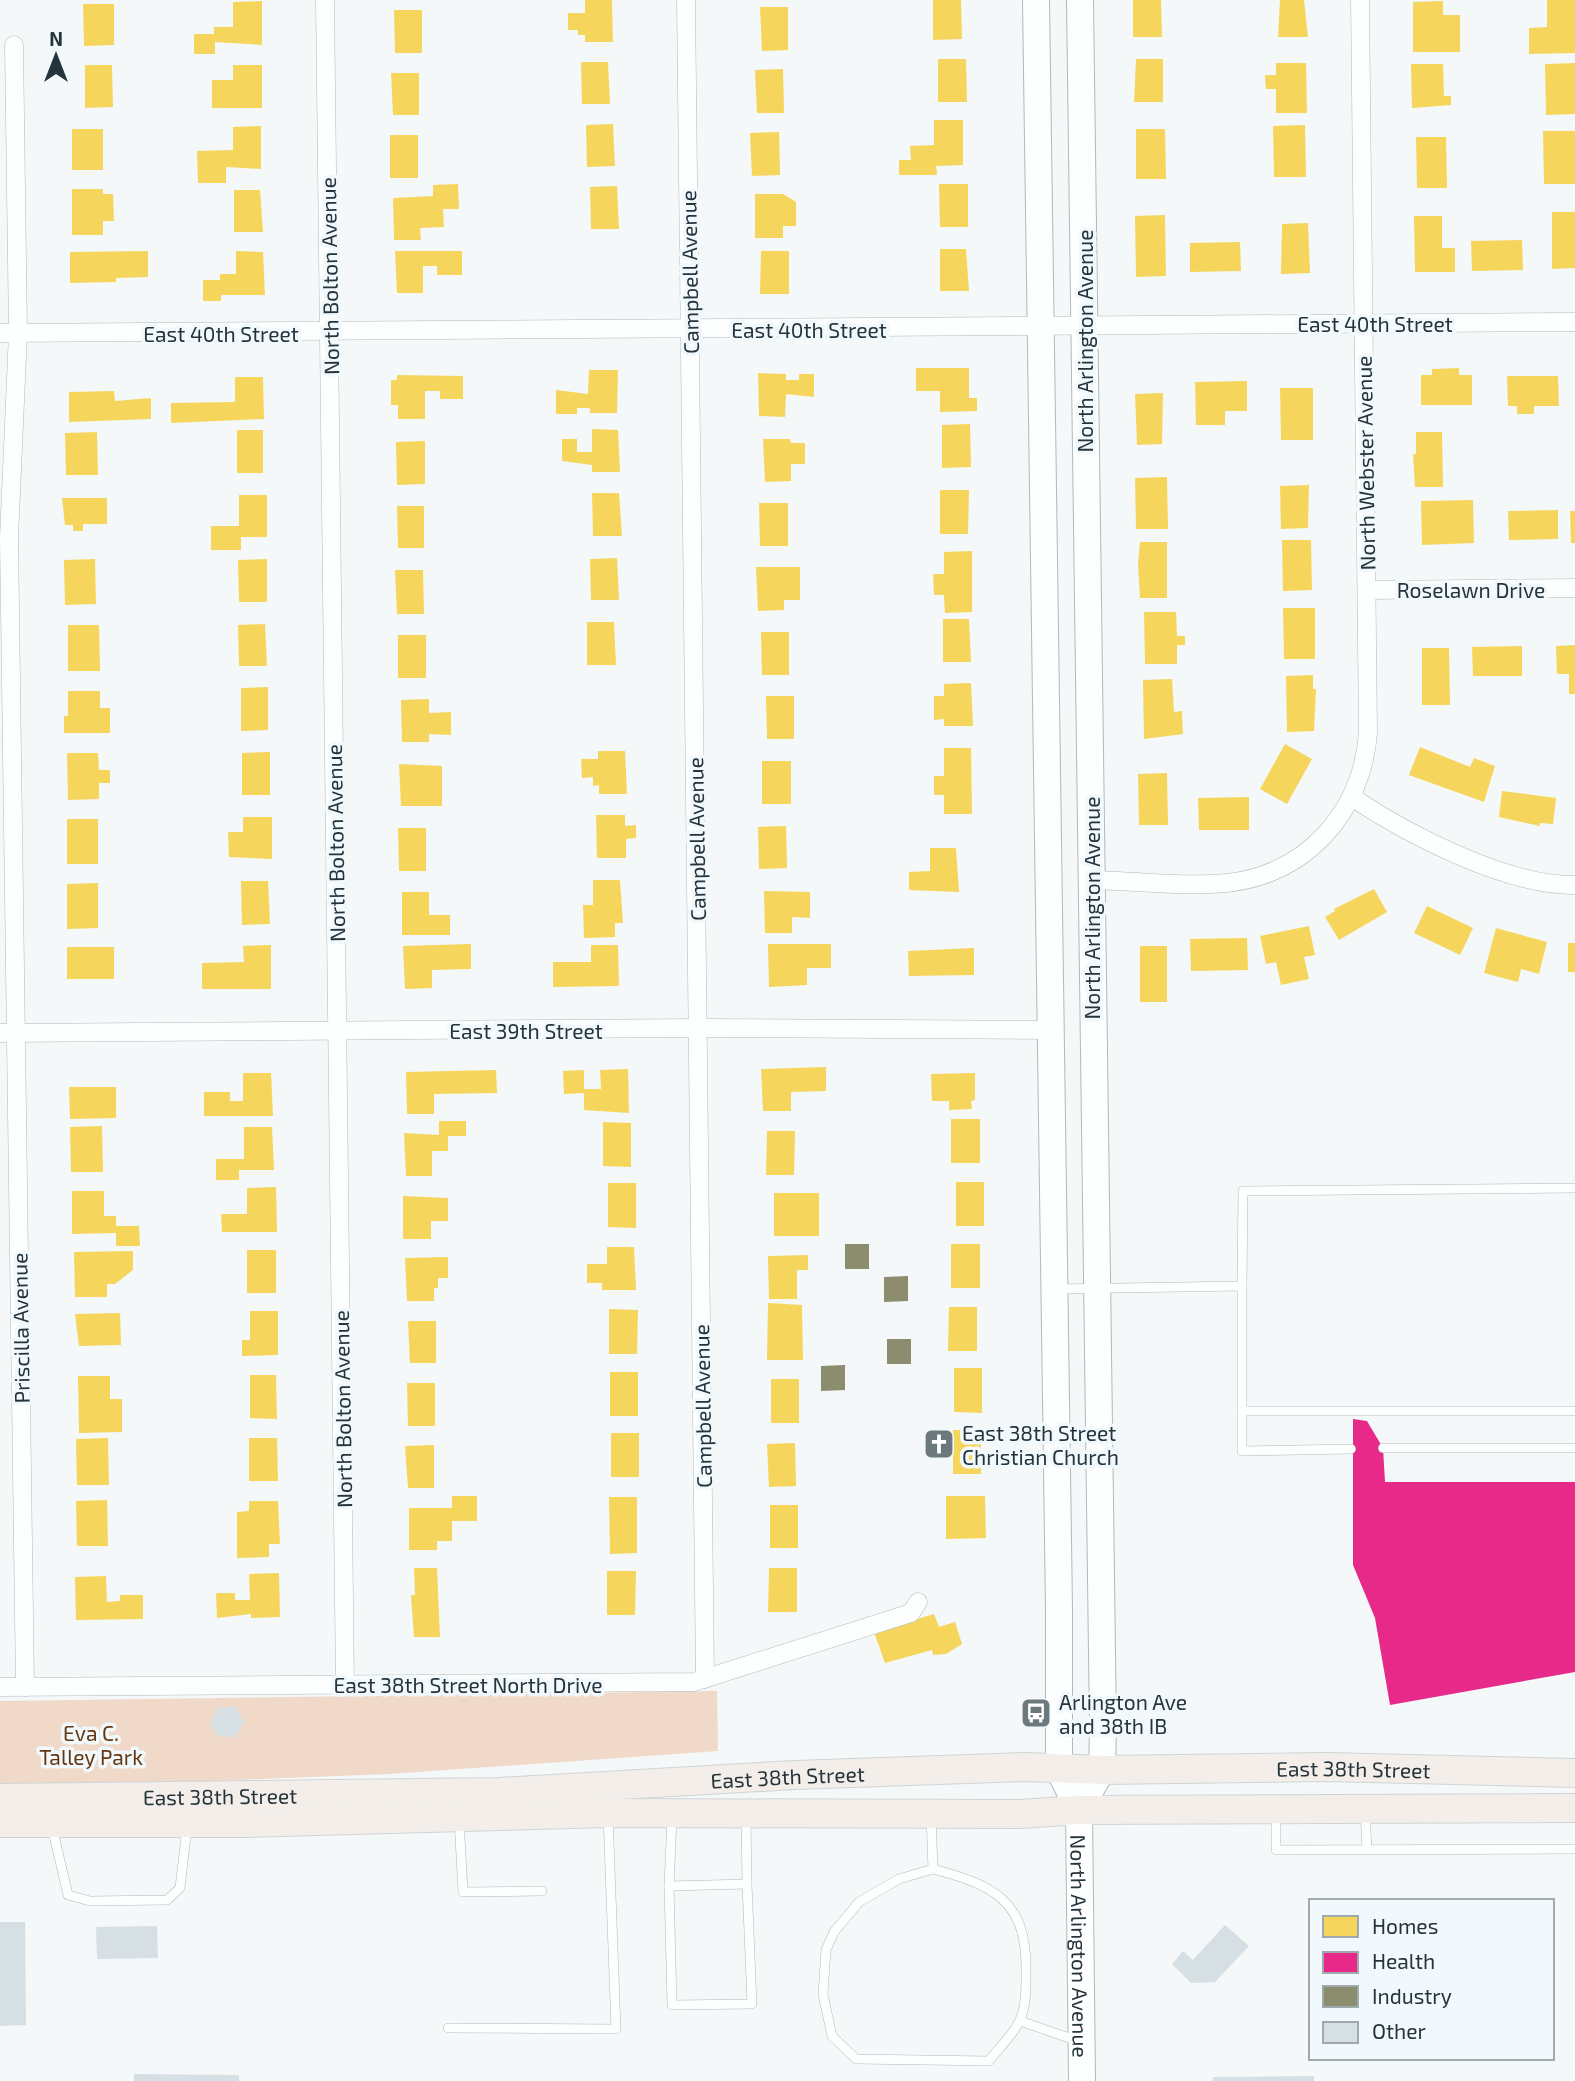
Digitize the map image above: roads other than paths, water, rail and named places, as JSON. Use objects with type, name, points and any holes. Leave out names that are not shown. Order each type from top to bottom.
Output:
[{"type":"main road","name":"North Arlington Avenue","points":[[1036,0],[1055,1290],[1059,1770],[1079,1810],[1082,2081]]},
{"type":"main road","name":"North Arlington Avenue","points":[[1079,1810],[1102,1770],[1080,0]]},
{"type":"main road","name":"East 38th Street","points":[[0,1798],[499,1792],[795,1775],[1025,1767],[1102,1770],[1327,1767],[1575,1773]]},
{"type":"main road","name":"East 38th Street","points":[[0,1823],[459,1818],[608,1813],[1020,1814],[1079,1810],[1575,1808]]},
{"type":"street","name":"North Bolton Avenue","points":[[325,0],[345,1685]]},
{"type":"street","name":"Campbell Avenue","points":[[686,0],[705,1679]]},
{"type":"street","name":"North Webster Avenue","points":[[1353,798],[1363,770],[1368,733],[1360,0]]},
{"type":"street","name":"Priscilla Avenue","points":[[14,45],[9,333],[8,1033],[25,1687]]},
{"type":"street","name":"East 40th Street","points":[[9,333],[329,333],[1575,321]]},
{"type":"street","name":"Roselawn Drive","points":[[1367,590],[1575,588]]},
{"type":"street","points":[[1092,880],[1223,883],[1266,874],[1295,860],[1321,840],[1353,798],[1399,826],[1458,855],[1509,873],[1562,885],[1575,885]]},
{"type":"street","name":"East 39th Street","points":[[8,1033],[698,1028],[1051,1030]]},
{"type":"street","name":"East 38th Street North Drive","points":[[0,1687],[694,1682],[911,1614],[918,1602]]},
{"type":"lane","points":[[1351,1449],[1242,1451],[1243,1191],[1575,1188]]},
{"type":"lane","points":[[1055,1290],[1242,1286]]},
{"type":"lane","points":[[1242,1411],[1575,1411]]},
{"type":"lane","points":[[1383,1448],[1575,1448]]},
{"type":"lane","points":[[1365,1809],[1367,1850]]},
{"type":"lane","points":[[1276,1810],[1276,1850],[1575,1849]]},
{"type":"lane","points":[[447,2028],[616,2029],[608,1813]]},
{"type":"lane","points":[[672,1813],[669,1885],[672,2005],[752,2004],[746,1814]]},
{"type":"lane","points":[[931,1814],[933,1869]]},
{"type":"lane","points":[[459,1818],[463,1892],[542,1891]]},
{"type":"lane","points":[[51,1822],[68,1895],[90,1901],[167,1900],[180,1888],[188,1822]]},
{"type":"lane","points":[[933,1869],[992,1891],[1017,1914],[1026,1943],[1026,1990],[1020,2021],[989,2061],[856,2059],[832,2036],[823,1994],[826,1950],[834,1933],[859,1902],[899,1880],[933,1869]]},
{"type":"lane","points":[[669,1885],[747,1884]]},
{"type":"lane","points":[[1020,2021],[1082,2042]]},
{"type":"place","name":"East 38th Street Christian Church","points":[[939,1444]]},
{"type":"place","name":"Arlington Ave and 38th IB","points":[[1036,1713]]},
{"type":"park label","name":"Eva C. Talley Park","points":[[91,1744]]}]
